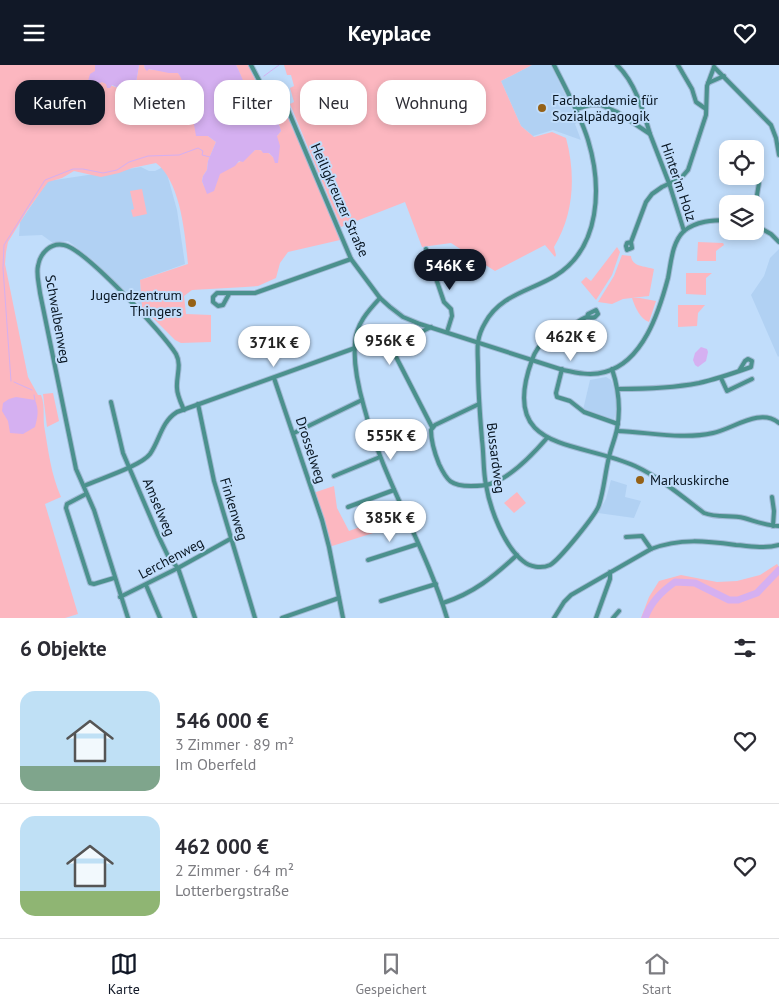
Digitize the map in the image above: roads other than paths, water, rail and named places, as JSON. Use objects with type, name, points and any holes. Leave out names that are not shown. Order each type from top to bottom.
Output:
[{"type":"street","name":"Heiligkreuzer Straße","points":[[251,65],[261,84],[288,110],[352,259],[380,298],[390,307],[403,317],[562,369],[589,374],[612,369]]},
{"type":"street","points":[[478,341],[484,324],[494,310],[504,301],[556,275],[576,259],[586,242],[593,222],[596,200],[595,166],[576,109],[554,65]]},
{"type":"street","points":[[617,65],[623,70],[634,88],[650,133]]},
{"type":"street","points":[[678,65],[692,89],[696,102],[706,109]]},
{"type":"street","points":[[631,242],[646,202],[652,194],[681,178],[688,170],[701,133],[706,109],[708,83],[713,66],[771,125],[779,155]]},
{"type":"street","points":[[708,83],[724,76]]},
{"type":"street","name":"Hinter'm Holz","points":[[576,109],[590,105],[601,105],[617,112],[650,133],[669,183],[684,231]]},
{"type":"street","points":[[612,369],[636,351],[646,336],[664,291],[675,246],[684,231],[706,221],[719,220]]},
{"type":"street","points":[[764,231],[779,242]]},
{"type":"street","name":"Schwalbenweg","points":[[128,618],[94,510],[76,469],[69,438],[40,293],[38,264],[49,247],[63,244],[83,256],[120,290],[160,335],[178,359],[176,387],[184,409]]},
{"type":"street","points":[[426,249],[444,302],[451,309],[452,316],[447,332]]},
{"type":"street","points":[[229,294],[223,305],[218,307],[213,302],[213,297],[217,293],[256,293],[352,259]]},
{"type":"street","points":[[380,298],[366,312],[360,322],[355,339],[355,365],[362,400],[380,457],[436,584],[447,618]]},
{"type":"street","points":[[587,317],[540,343],[532,359],[524,391],[525,409],[529,419],[547,438],[560,444],[609,456],[635,466],[704,513],[712,516],[742,518],[779,526]]},
{"type":"street","points":[[431,327],[395,345],[392,349],[432,427],[431,436],[437,460],[449,481],[459,485],[486,485],[496,482],[515,469],[547,438]]},
{"type":"street","name":"Bussardweg","points":[[478,341],[479,404],[486,485],[496,519],[508,543],[524,563],[541,567],[553,563],[560,556],[599,507],[609,456],[618,424],[620,400],[612,369]]},
{"type":"street","points":[[84,486],[144,459],[149,455],[168,419],[177,412],[355,348]]},
{"type":"street","points":[[562,369],[556,393],[557,397],[570,401],[584,412],[618,424]]},
{"type":"street","points":[[618,389],[684,385],[721,378],[739,371]]},
{"type":"street","name":"Drosselweg","points":[[274,378],[322,521],[343,618]]},
{"type":"street","points":[[721,378],[727,391],[752,379]]},
{"type":"street","points":[[294,433],[362,400]]},
{"type":"street","name":"Amselweg","points":[[111,402],[124,453],[158,535],[169,558],[178,568],[195,618]]},
{"type":"street","name":"Finkenweg","points":[[198,404],[211,471],[255,618]]},
{"type":"street","points":[[432,427],[479,404]]},
{"type":"street","points":[[617,431],[695,436],[715,433],[759,418],[771,418],[779,423]]},
{"type":"street","points":[[334,476],[380,457]]},
{"type":"street","points":[[348,507],[394,490]]},
{"type":"street","points":[[86,494],[67,504],[66,508],[90,583],[94,585],[114,577]]},
{"type":"street","points":[[772,497],[774,511],[773,526]]},
{"type":"street","points":[[626,537],[642,536],[651,549]]},
{"type":"street","name":"Lerchenweg","points":[[120,597],[146,585],[232,538]]},
{"type":"street","points":[[554,618],[571,595],[651,549],[664,544],[690,541],[761,547],[779,545]]},
{"type":"street","points":[[368,560],[418,544]]},
{"type":"street","points":[[443,603],[473,591],[498,573],[517,555]]},
{"type":"street","points":[[596,618],[610,579],[610,572]]},
{"type":"street","points":[[381,601],[436,584]]},
{"type":"street","points":[[146,585],[160,618]]},
{"type":"street","points":[[282,618],[339,598]]},
{"type":"street","points":[[613,618],[619,611]]},
{"type":"waterway","points":[[264,76],[279,65]]},
{"type":"waterway","points":[[11,381],[3,268],[4,245],[45,180],[73,169],[103,173],[117,170],[129,162],[148,156],[179,155],[198,148],[203,151],[202,155],[210,157]]},
{"type":"waterway","points":[[14,382],[32,390]]},
{"type":"waterway","points":[[34,395],[35,400]]},
{"type":"waterway","points":[[645,618],[657,598],[675,582],[695,583],[729,600],[738,600],[757,593],[779,570]]},
{"type":"place","name":"Fachakademie für Sozialpädagogik","points":[[542,108]]},
{"type":"place","name":"Jugendzentrum Thingers","points":[[192,303]]},
{"type":"place","name":"Markuskirche","points":[[640,480]]}]
